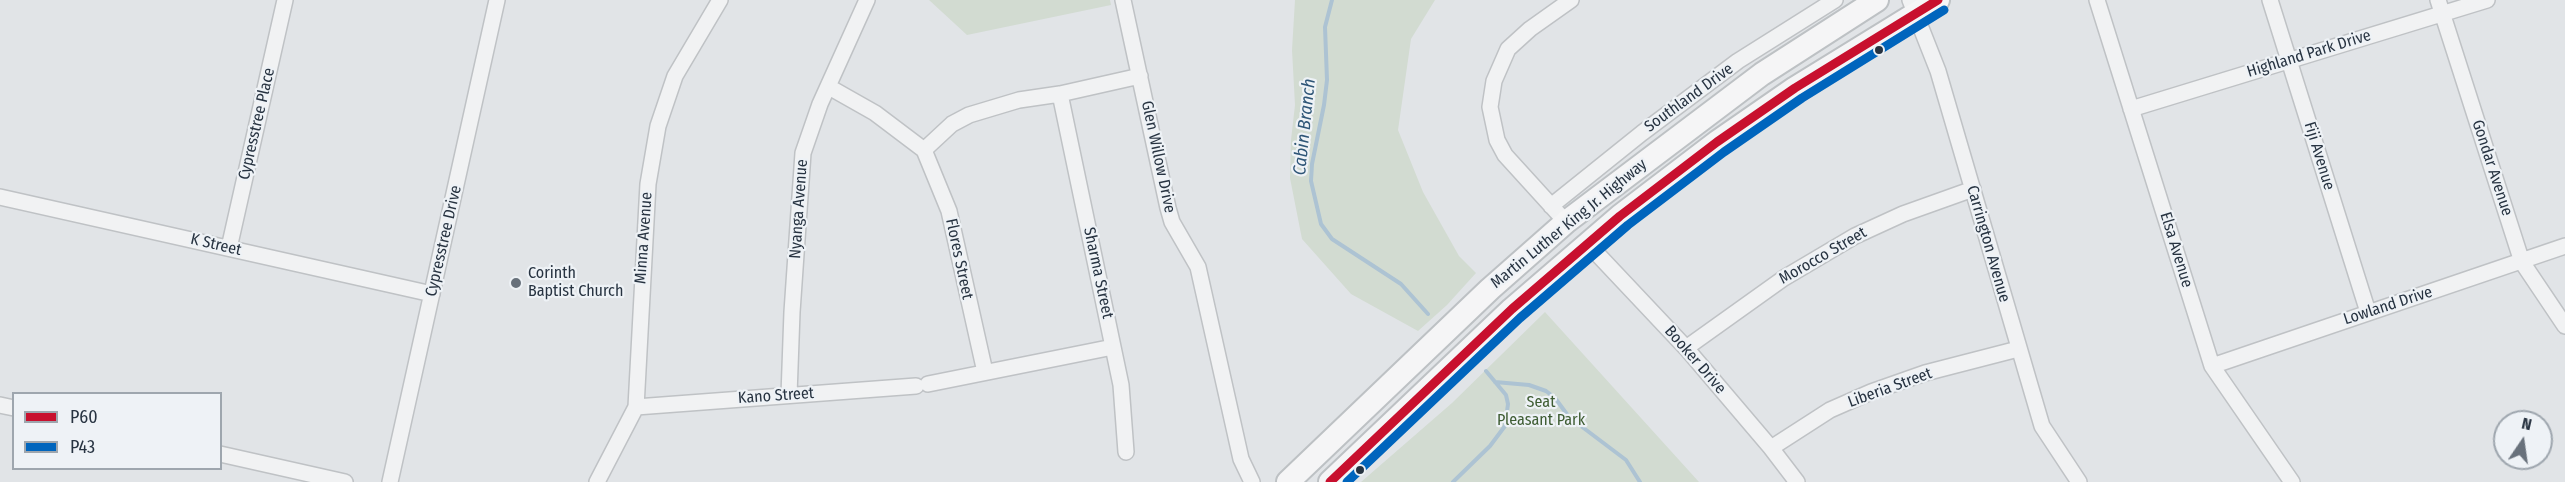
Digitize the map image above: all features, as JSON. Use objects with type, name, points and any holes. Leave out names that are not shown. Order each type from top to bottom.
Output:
[{"type":"main road","name":"Martin Luther King Jr. Highway","points":[[1288,482],[1490,289],[1566,222],[1762,74],[1877,0]]},
{"type":"main road","name":"Martin Luther King Jr. Highway","points":[[1330,482],[1512,309],[1587,243],[1740,125],[1913,7],[1938,0]]},
{"type":"main road","points":[[1587,243],[1583,236],[1584,223],[1674,151],[1688,135],[1690,127]]},
{"type":"main road","points":[[1445,373],[1449,356],[1464,336],[1558,248],[1565,235],[1566,222]]},
{"type":"street","name":"Cypresstree Place","points":[[230,248],[285,0]]},
{"type":"street","name":"Cypresstree Drive","points":[[390,482],[497,0]]},
{"type":"street","name":"Minna Avenue","points":[[597,482],[636,407],[648,184],[654,146],[675,76],[720,0]]},
{"type":"street","name":"Nyanga Avenue","points":[[789,395],[802,159],[810,129],[867,0]]},
{"type":"street","name":"Glen Willow Drive","points":[[1123,0],[1168,208],[1177,231],[1198,267],[1241,459],[1252,482]]},
{"type":"street","points":[[1566,222],[1505,155],[1493,126],[1491,98],[1497,71],[1508,49],[1523,34],[1571,0]]},
{"type":"street","name":"Southland Drive","points":[[1551,206],[1642,133],[1738,61],[1835,0]]},
{"type":"street","name":"Elsa Avenue","points":[[2097,0],[2212,366],[2292,482]]},
{"type":"street","name":"Fiji Avenue","points":[[2270,0],[2368,312]]},
{"type":"street","name":"Highland Park Drive","points":[[2131,108],[2289,60],[2440,7],[2487,0]]},
{"type":"street","name":"Carrington Avenue","points":[[1913,7],[1938,71],[2044,431],[2079,482]]},
{"type":"street","name":"Gondar Avenue","points":[[2440,7],[2522,262],[2565,326]]},
{"type":"street","points":[[829,87],[875,113],[924,150],[952,124],[969,115],[1019,100],[1060,94],[1140,76]]},
{"type":"street","name":"Sharma Street","points":[[1060,94],[1124,402],[1126,452]]},
{"type":"street","name":"Flores Street","points":[[924,150],[949,211],[985,372]]},
{"type":"street","name":"Morocco Street","points":[[1686,348],[1784,278],[1855,236],[1903,214],[1973,189]]},
{"type":"street","name":"K Street","points":[[0,197],[432,294]]},
{"type":"street","name":"Booker Drive","points":[[1587,243],[1686,348],[1797,482]]},
{"type":"street","name":"Lowland Drive","points":[[2212,366],[2565,246]]},
{"type":"street","name":"Kano Street","points":[[636,407],[922,385],[962,379],[985,372],[1113,346]]},
{"type":"street","name":"Liberia Street","points":[[1771,448],[1830,410],[1871,392],[1925,373],[2018,349]]},
{"type":"street","points":[[222,454],[345,482]]},
{"type":"green space","points":[[929,0],[1110,0],[1111,5],[967,35]]},
{"type":"green space","points":[[1295,0],[1435,0],[1411,39],[1398,130],[1423,192],[1459,256],[1476,273],[1447,305],[1418,331],[1351,294],[1302,239],[1290,178],[1295,105],[1292,50]]},
{"type":"green space","name":"Seat Pleasant Park","points":[[1545,312],[1699,482],[1361,482],[1452,403]]},
{"type":"waterway","name":"Cabin Branch","points":[[1332,0],[1325,27],[1327,80],[1311,181],[1321,224],[1332,239],[1401,284],[1428,314]]},
{"type":"waterway","name":"Cabin Branch","points":[[1453,482],[1490,446],[1505,426],[1508,404],[1506,395],[1486,371]]},
{"type":"waterway","points":[[1495,382],[1529,385],[1546,391],[1555,398],[1569,417],[1626,460],[1640,482]]},
{"type":"transit line","name":"P60","points":[[1330,482],[1512,309],[1620,216],[1717,142],[1795,88],[1938,0]]},
{"type":"transit line","name":"P43","points":[[1347,482],[1520,318],[1628,225],[1724,152],[1802,98],[1944,10]]},
{"type":"place","name":"Corinth Baptist Church","points":[[516,283]]}]
